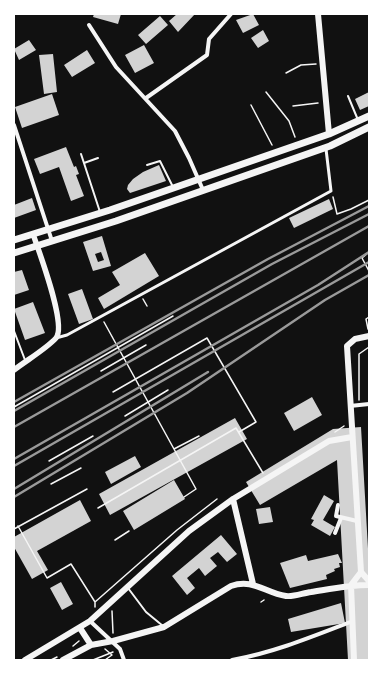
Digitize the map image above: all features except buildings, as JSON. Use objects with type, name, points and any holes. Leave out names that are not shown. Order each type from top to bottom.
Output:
[{"type":"main road","points":[[318,14],[329,134]]},
{"type":"main road","points":[[14,240],[100,213],[329,134],[369,116]]},
{"type":"main road","points":[[14,253],[326,147],[369,127]]},
{"type":"main road","points":[[354,660],[351,585],[360,572],[348,346],[355,339],[369,334]]},
{"type":"main road","points":[[26,660],[90,621],[189,531],[233,499],[329,441],[352,437]]},
{"type":"main road","points":[[233,499],[253,584]]},
{"type":"main road","points":[[360,572],[369,582]]},
{"type":"main road","points":[[63,660],[91,645],[113,641],[164,626],[230,586],[240,583],[253,584],[265,590],[288,596],[351,585],[369,585]]},
{"type":"main road","points":[[80,628],[91,645]]},
{"type":"street","points":[[146,98],[207,55],[209,39],[229,15]]},
{"type":"street","points":[[89,25],[116,67],[175,131],[203,190]]},
{"type":"street","points":[[14,125],[52,241]]},
{"type":"street","points":[[14,370],[56,338],[67,335],[331,191],[326,147]]},
{"type":"street","points":[[33,234],[56,306],[60,328],[56,338]]},
{"type":"street","points":[[350,406],[369,404]]},
{"type":"street","points":[[338,505],[336,514],[341,518],[357,521]]},
{"type":"street","points":[[335,533],[341,518]]},
{"type":"street","points":[[90,621],[120,649],[124,660]]},
{"type":"street","points":[[232,660],[248,657],[296,642],[353,621]]},
{"type":"lane","points":[[348,96],[358,121]]},
{"type":"lane","points":[[81,154],[100,213]]},
{"type":"lane","points":[[84,163],[98,158]]},
{"type":"lane","points":[[147,165],[160,161],[173,188]]},
{"type":"lane","points":[[14,331],[26,361]]},
{"type":"lane","points":[[127,587],[146,612],[164,626]]},
{"type":"path","points":[[286,73],[301,65],[322,64]]},
{"type":"path","points":[[266,92],[289,121],[297,145]]},
{"type":"path","points":[[293,106],[326,102]]},
{"type":"path","points":[[251,105],[275,152]]},
{"type":"path","points":[[331,191],[337,214],[351,210],[369,200]]},
{"type":"path","points":[[369,252],[362,258],[369,271]]},
{"type":"path","points":[[101,316],[196,489],[184,497]]},
{"type":"path","points":[[14,407],[173,316]]},
{"type":"path","points":[[369,317],[366,319],[369,334]]},
{"type":"path","points":[[113,392],[207,338],[256,422],[239,432]]},
{"type":"path","points":[[101,372],[146,345]]},
{"type":"path","points":[[359,406],[360,354],[369,347]]},
{"type":"path","points":[[125,416],[168,390]]},
{"type":"path","points":[[98,508],[236,428],[265,476]]},
{"type":"path","points":[[49,462],[94,436]]},
{"type":"path","points":[[174,449],[199,436]]},
{"type":"path","points":[[50,484],[81,468]]},
{"type":"path","points":[[14,529],[87,489]]},
{"type":"path","points":[[18,526],[47,578],[71,564],[95,602]]},
{"type":"path","points":[[116,540],[129,531]]},
{"type":"path","points":[[261,598],[264,600],[261,602]]},
{"type":"path","points":[[113,616],[113,626]]},
{"type":"path","points":[[93,660],[120,649]]},
{"type":"path","points":[[105,660],[112,655]]},
{"type":"railway","points":[[14,402],[268,259],[369,206]]},
{"type":"railway","points":[[14,411],[272,264],[369,214]]},
{"type":"railway","points":[[14,427],[369,226]]},
{"type":"railway","points":[[14,459],[318,285],[369,252]]},
{"type":"railway","points":[[14,466],[369,262]]},
{"type":"railway","points":[[14,497],[187,393],[325,300],[369,275]]},
{"type":"railway","points":[[14,489],[208,372]]}]
